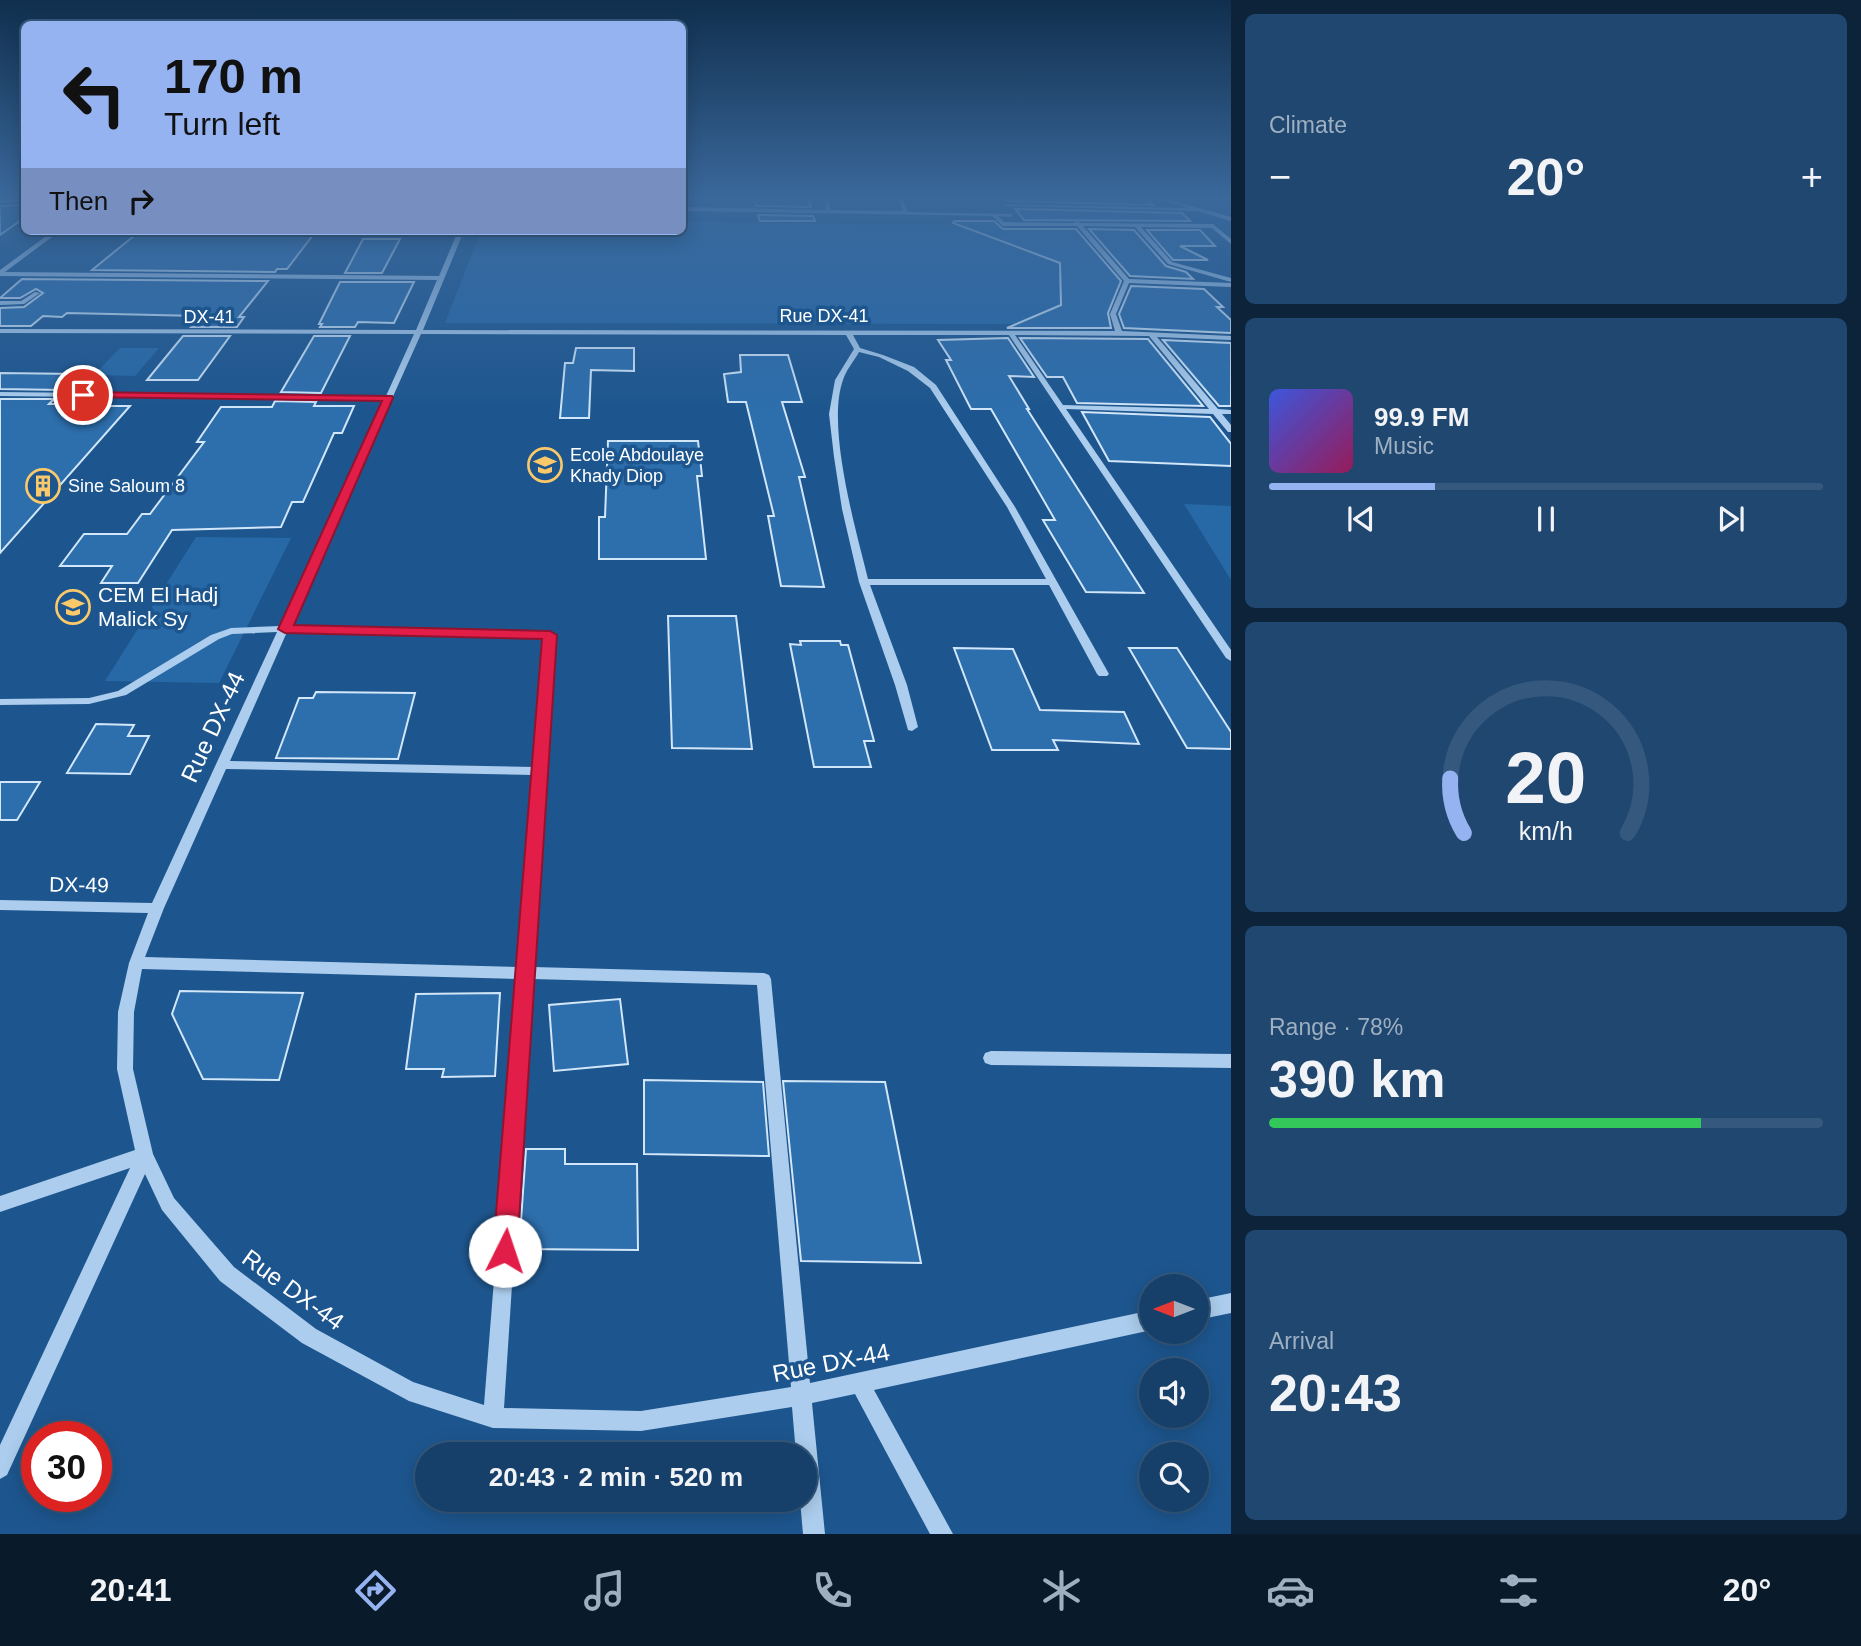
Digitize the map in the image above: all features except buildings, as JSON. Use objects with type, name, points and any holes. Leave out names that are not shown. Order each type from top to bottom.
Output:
[{"type":"street","name":"Rue DX-44","points":[[447,267],[157,908],[136,963],[126,1012],[125,1069],[145,1155],[168,1204],[227,1274],[309,1336],[409,1391],[493,1418],[641,1421],[803,1395],[1139,1323]]},
{"type":"street","points":[[1115,267],[1127,281],[1230,285]]},
{"type":"street","points":[[1180,267],[1230,285]]},
{"type":"street","points":[[0,272],[442,278]]},
{"type":"street","points":[[1119,332],[1113,314],[1127,281]]},
{"type":"street","points":[[0,303],[22,303],[37,293]]},
{"type":"street","name":"DX-41","points":[[0,331],[418,334]]},
{"type":"street","points":[[848,332],[857,349],[911,369],[933,387],[1012,507],[1103,674]]},
{"type":"street","points":[[1010,332],[1231,658]]},
{"type":"street","name":"Rue DX-41","points":[[418,334],[1119,332],[1231,338]]},
{"type":"street","points":[[1151,334],[1231,430]]},
{"type":"street","points":[[857,349],[839,380],[833,414],[846,509],[864,582],[901,685],[912,727]]},
{"type":"street","points":[[0,394],[388,398]]},
{"type":"street","points":[[1060,407],[1231,412]]},
{"type":"street","points":[[864,582],[1053,582]]},
{"type":"street","points":[[1,703],[89,701],[122,693],[215,637],[230,631],[285,629],[550,635],[493,1418]]},
{"type":"street","points":[[223,765],[540,771]]},
{"type":"street","name":"DX-49","points":[[0,905],[157,908]]},
{"type":"street","points":[[136,963],[764,979],[814,1534]]},
{"type":"street","points":[[992,1058],[1231,1061]]},
{"type":"street","points":[[0,1204],[145,1155]]},
{"type":"street","points":[[0,1468],[145,1155]]},
{"type":"street","points":[[1209,1308],[1231,1303]]},
{"type":"street","points":[[859,1382],[942,1534]]},
{"type":"shaded area","points":[[467,267],[1088,267],[1117,279],[1042,324],[445,323]]},
{"type":"shaded area","points":[[120,348],[159,348],[135,376],[94,375]]},
{"type":"shaded area","points":[[1184,504],[1231,506],[1231,580]]},
{"type":"shaded area","points":[[196,537],[291,538],[219,683],[105,681]]},
{"type":"place","name":"Ecole Abdoulaye Khady Diop","points":[[545,465]]},
{"type":"place","name":"Sine Saloum 8","points":[[43,486]]},
{"type":"place","name":"CEM El Hadj Malick Sy","points":[[73,607]]},
{"type":"route","points":[[83,395],[388,398],[285,629],[550,635],[505,1251]]}]
